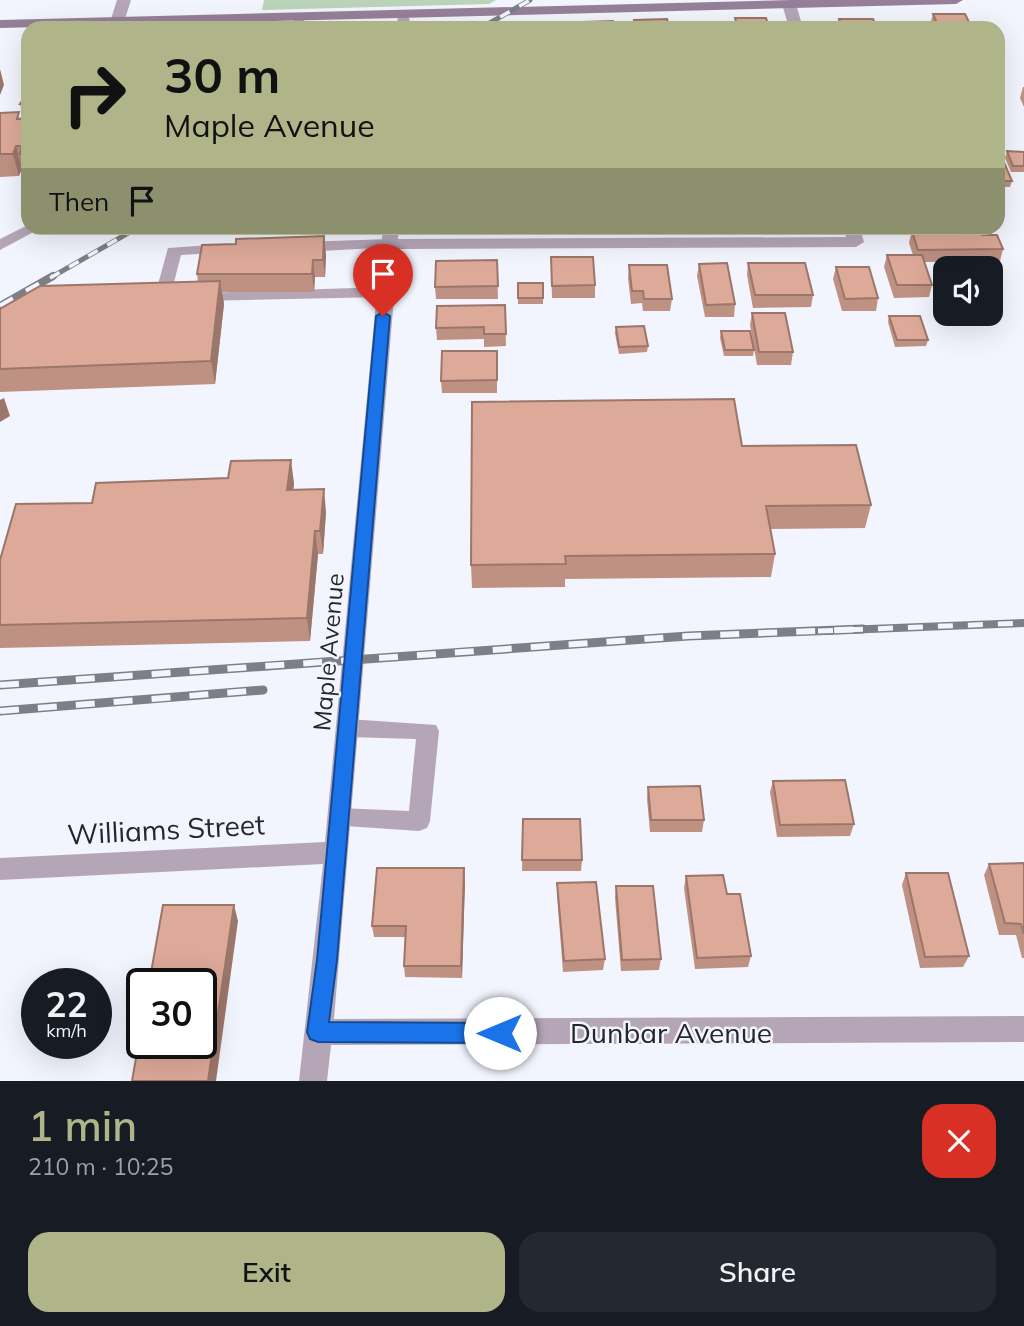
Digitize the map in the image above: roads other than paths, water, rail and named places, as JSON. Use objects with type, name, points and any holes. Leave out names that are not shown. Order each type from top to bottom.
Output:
[{"type":"street","points":[[117,21],[124,0]]},
{"type":"street","points":[[404,21],[789,4],[956,0]]},
{"type":"street","points":[[789,4],[794,21]]},
{"type":"street","points":[[0,24],[21,24]]},
{"type":"street","points":[[390,236],[856,242],[854,235]]},
{"type":"street","name":"Maple Avenue","points":[[313,1081],[348,728],[390,236]]},
{"type":"street","name":"Williams Street","points":[[0,869],[336,852]]},
{"type":"street","name":"Dunbar Avenue","points":[[318,1032],[1024,1030]]},
{"type":"lane","points":[[0,245],[21,234]]},
{"type":"lane","points":[[282,247],[390,236]]},
{"type":"lane","points":[[241,249],[174,251],[162,299],[385,292]]},
{"type":"lane","points":[[339,818],[419,821],[428,731],[348,728]]},
{"type":"railway","points":[[493,21],[530,0]]},
{"type":"railway","points":[[50,278],[125,235]]},
{"type":"railway","points":[[0,306],[53,276]]},
{"type":"railway","points":[[818,631],[1024,623]]},
{"type":"railway","points":[[0,685],[688,636],[863,629]]},
{"type":"railway","points":[[0,711],[263,690]]}]
